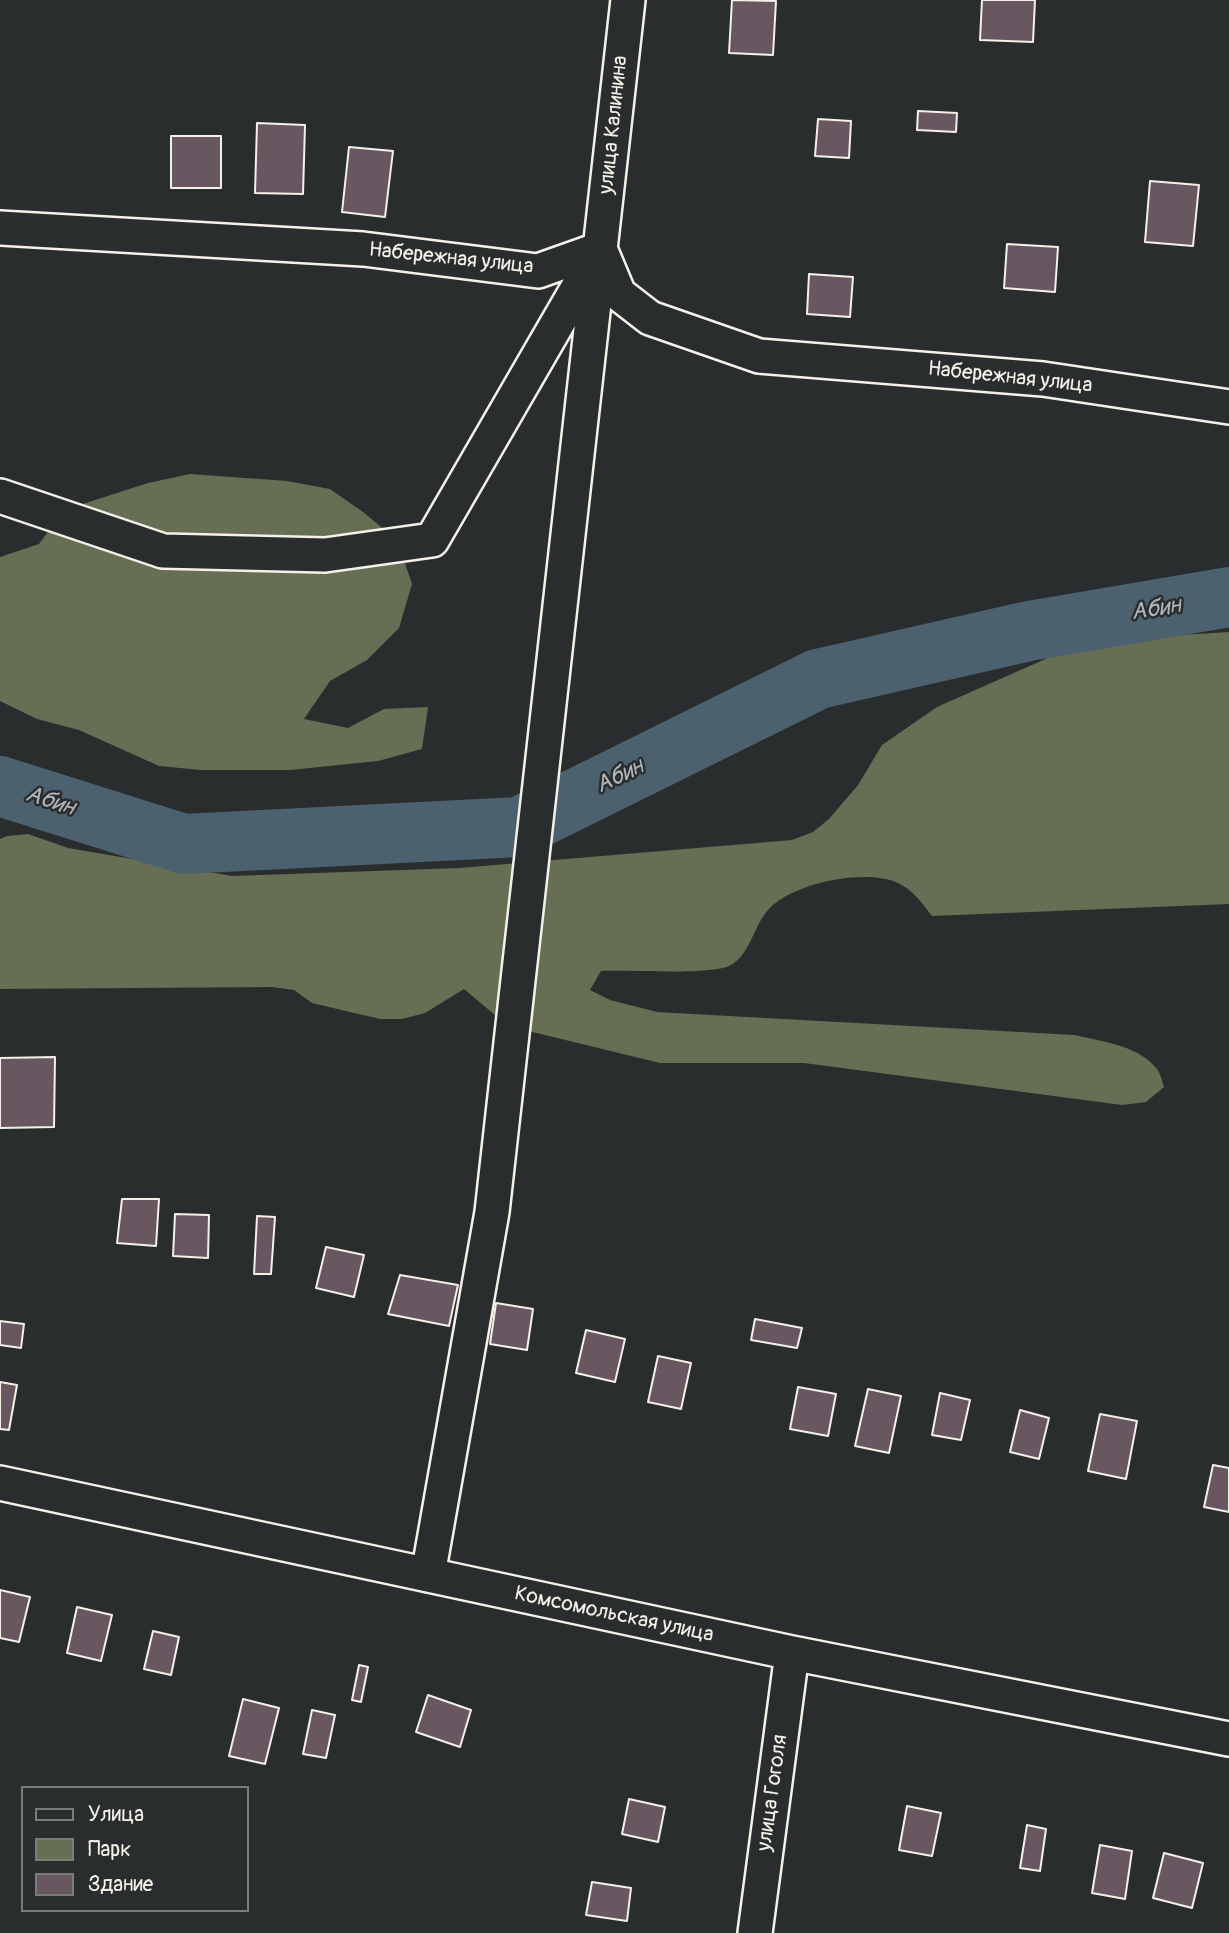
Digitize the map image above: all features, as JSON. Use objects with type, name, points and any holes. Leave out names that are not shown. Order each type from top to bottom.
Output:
[{"type":"street","name":"улица Калинина","points":[[428,1575],[492,1212],[628,0]]},
{"type":"street","name":"Набережная улица","points":[[0,228],[363,249],[538,271],[600,249],[619,293],[650,318],[760,356],[1043,379],[1229,407]]},
{"type":"street","points":[[0,496],[163,551],[325,555],[432,540],[600,249]]},
{"type":"street","name":"Комсомольская улица","points":[[0,1483],[792,1653],[1229,1739]]},
{"type":"street","name":"улица Гоголя","points":[[754,1933],[792,1653]]},
{"type":"green space","points":[[190,474],[287,481],[330,489],[397,540],[412,584],[399,628],[367,660],[330,681],[304,719],[348,728],[384,709],[428,707],[422,749],[378,761],[290,770],[201,770],[159,766],[79,730],[37,719],[0,701],[0,557],[39,544],[64,510],[148,483]]},
{"type":"green space","points":[[1229,632],[1229,904],[932,916],[913,893],[898,883],[867,877],[849,878],[811,886],[779,900],[763,917],[742,955],[729,966],[686,971],[601,971],[590,990],[610,1000],[657,1012],[1074,1035],[1118,1045],[1147,1060],[1158,1071],[1164,1087],[1146,1102],[1122,1105],[804,1063],[660,1063],[508,1026],[464,989],[425,1013],[402,1019],[380,1019],[312,1003],[294,990],[272,987],[0,989],[0,839],[7,836],[28,834],[68,848],[232,876],[459,868],[792,840],[813,832],[829,819],[858,785],[882,745],[937,707],[1086,641]]},
{"type":"building","points":[[732,0],[776,1],[773,55],[729,53]]},
{"type":"building","points":[[982,0],[1035,0],[1033,42],[980,40]]},
{"type":"building","points":[[918,111],[957,113],[956,132],[917,130]]},
{"type":"building","points":[[818,119],[851,121],[849,158],[815,156]]},
{"type":"building","points":[[257,123],[305,125],[303,194],[255,193]]},
{"type":"building","points":[[171,136],[221,136],[221,188],[171,188]]},
{"type":"building","points":[[349,147],[393,151],[385,217],[342,212]]},
{"type":"building","points":[[1150,181],[1199,185],[1193,246],[1145,242]]},
{"type":"building","points":[[1007,244],[1058,247],[1055,292],[1004,288]]},
{"type":"building","points":[[809,274],[853,277],[850,317],[807,314]]},
{"type":"building","points":[[55,1057],[54,1127],[0,1128],[0,1058]]},
{"type":"building","points":[[122,1199],[159,1199],[156,1246],[117,1243]]},
{"type":"building","points":[[175,1214],[209,1215],[208,1258],[173,1256]]},
{"type":"building","points":[[257,1216],[275,1217],[271,1274],[254,1274]]},
{"type":"building","points":[[326,1247],[364,1255],[354,1297],[316,1288]]},
{"type":"building","points":[[400,1275],[458,1285],[449,1326],[388,1314]]},
{"type":"building","points":[[496,1303],[533,1309],[527,1350],[490,1344]]},
{"type":"building","points":[[755,1319],[802,1328],[797,1348],[751,1340]]},
{"type":"building","points":[[0,1321],[24,1324],[21,1348],[0,1345]]},
{"type":"building","points":[[586,1330],[625,1339],[615,1382],[576,1373]]},
{"type":"building","points":[[658,1356],[691,1363],[681,1409],[648,1402]]},
{"type":"building","points":[[0,1382],[17,1385],[9,1430],[0,1429]]},
{"type":"building","points":[[798,1387],[836,1394],[828,1436],[790,1429]]},
{"type":"building","points":[[868,1389],[901,1396],[889,1453],[855,1446]]},
{"type":"building","points":[[940,1393],[970,1400],[961,1440],[932,1435]]},
{"type":"building","points":[[1020,1410],[1049,1418],[1039,1459],[1010,1452]]},
{"type":"building","points":[[1100,1414],[1137,1421],[1126,1479],[1088,1471]]},
{"type":"building","points":[[1213,1465],[1229,1468],[1229,1512],[1204,1507]]},
{"type":"building","points":[[0,1590],[30,1597],[19,1642],[0,1638]]},
{"type":"building","points":[[77,1607],[112,1615],[101,1661],[67,1653]]},
{"type":"building","points":[[153,1631],[179,1637],[171,1675],[144,1669]]},
{"type":"building","points":[[359,1665],[368,1667],[361,1702],[352,1700]]},
{"type":"building","points":[[428,1695],[471,1710],[460,1747],[416,1732]]},
{"type":"building","points":[[243,1699],[279,1708],[265,1764],[229,1756]]},
{"type":"building","points":[[312,1710],[335,1715],[326,1758],[303,1754]]},
{"type":"building","points":[[629,1799],[665,1807],[658,1842],[622,1834]]},
{"type":"building","points":[[907,1806],[941,1813],[932,1856],[899,1850]]},
{"type":"building","points":[[1027,1825],[1046,1829],[1040,1871],[1020,1868]]},
{"type":"building","points":[[1100,1845],[1132,1851],[1125,1899],[1092,1893]]},
{"type":"building","points":[[1164,1853],[1203,1863],[1192,1908],[1153,1898]]},
{"type":"building","points":[[592,1882],[631,1888],[627,1921],[586,1915]]},
{"type":"waterway","name":"Абин","points":[[0,786],[184,844],[519,827],[818,679],[1029,631],[1229,597]]}]
